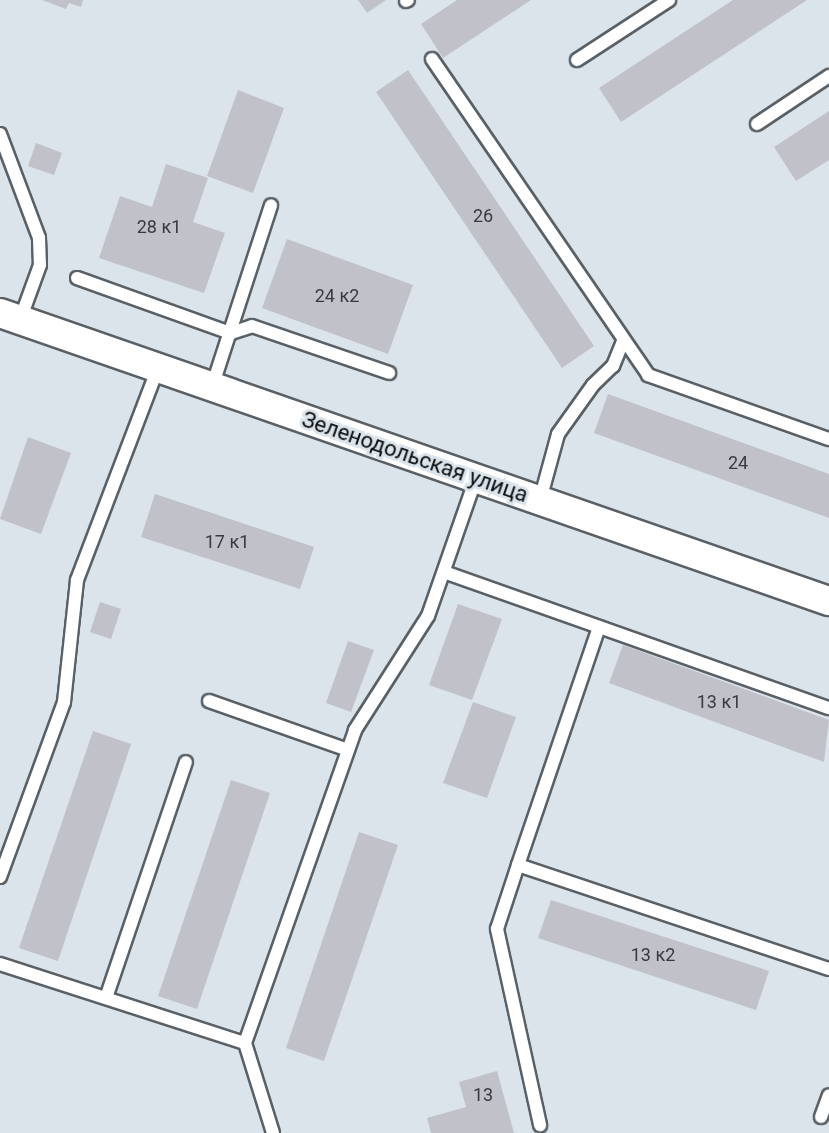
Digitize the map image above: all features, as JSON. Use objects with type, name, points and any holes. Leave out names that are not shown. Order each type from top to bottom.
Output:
[{"type":"street","name":"Зеленодольская улица","points":[[10,317],[829,601]]},
{"type":"lane","points":[[577,60],[669,0]]},
{"type":"lane","points":[[432,59],[648,375],[829,439]]},
{"type":"lane","points":[[757,124],[829,76]]},
{"type":"lane","points":[[0,134],[39,238],[40,265],[10,317]]},
{"type":"lane","points":[[212,387],[271,205]]},
{"type":"lane","points":[[77,278],[231,333],[252,326],[389,373]]},
{"type":"lane","points":[[540,500],[558,434],[593,385],[613,366],[623,341]]},
{"type":"lane","points":[[0,877],[64,702],[77,580],[158,368]]},
{"type":"lane","points":[[273,1133],[245,1043],[355,730],[428,616],[476,478]]},
{"type":"lane","points":[[444,572],[829,708]]},
{"type":"lane","points":[[540,1125],[497,929],[599,627]]},
{"type":"lane","points":[[209,701],[348,750]]},
{"type":"lane","points":[[106,998],[186,762]]},
{"type":"lane","points":[[518,865],[829,969]]},
{"type":"lane","points":[[0,964],[245,1043]]},
{"type":"lane","points":[[821,1117],[829,1095]]},
{"type":"building","points":[[42,0],[83,0],[81,7],[69,3],[66,9]]},
{"type":"building","points":[[358,0],[386,0],[367,13]]},
{"type":"building","points":[[457,0],[531,0],[443,58],[421,24]]},
{"type":"building","points":[[733,0],[807,0],[621,122],[599,88]]},
{"type":"building","points":[[408,70],[594,346],[562,368],[376,92]]},
{"type":"building","points":[[238,90],[284,108],[253,193],[207,176]]},
{"type":"building","points":[[829,111],[829,160],[796,181],[774,147]]},
{"type":"building","points":[[36,143],[62,153],[54,175],[28,166]]},
{"type":"building","points":[[166,164],[208,178],[193,222],[225,233],[204,293],[99,258],[120,196],[152,207]]},
{"type":"building","points":[[287,239],[413,285],[388,354],[262,308]]},
{"type":"building","points":[[608,394],[829,474],[829,518],[594,433]]},
{"type":"building","points":[[28,437],[71,453],[41,534],[0,519]]},
{"type":"building","points":[[155,494],[314,547],[300,589],[141,537]]},
{"type":"building","points":[[100,602],[121,609],[111,639],[90,632]]},
{"type":"building","points":[[458,604],[502,619],[472,700],[429,685]]},
{"type":"building","points":[[348,641],[374,650],[351,712],[326,703]]},
{"type":"building","points":[[623,645],[829,720],[824,762],[609,683]]},
{"type":"building","points":[[473,702],[516,717],[487,798],[443,783]]},
{"type":"building","points":[[93,731],[131,744],[58,961],[19,948]]},
{"type":"building","points":[[231,780],[270,793],[197,1009],[158,996]]},
{"type":"building","points":[[359,832],[398,845],[324,1061],[286,1048]]},
{"type":"building","points":[[551,900],[769,971],[756,1010],[538,938]]},
{"type":"building","points":[[497,1071],[514,1133],[431,1133],[427,1118],[466,1107],[459,1082]]}]
